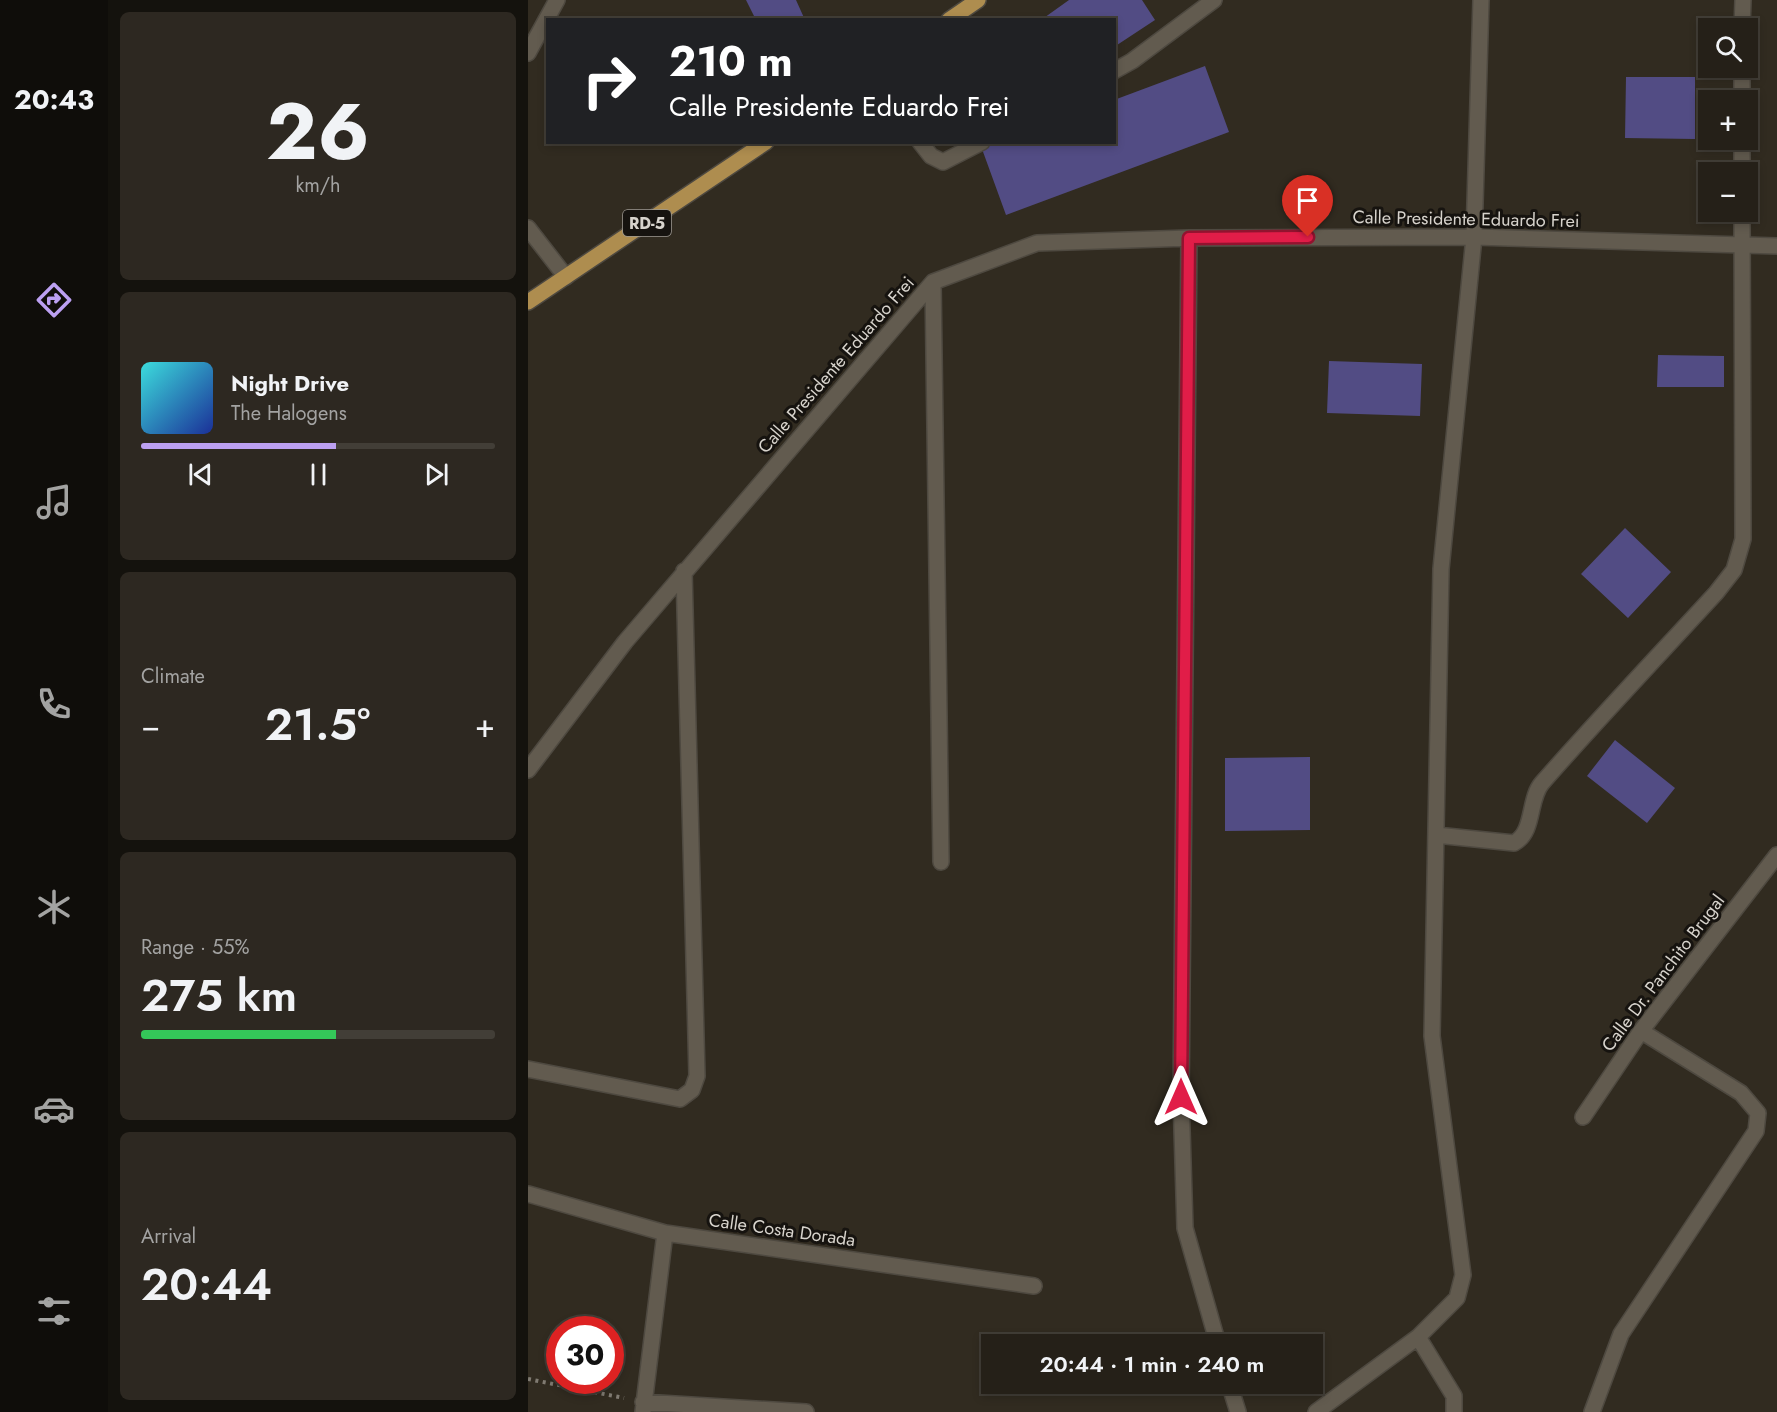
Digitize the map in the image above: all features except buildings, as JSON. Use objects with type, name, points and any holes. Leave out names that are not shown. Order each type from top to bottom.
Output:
[{"type":"main road","points":[[952,18],[978,0]]},
{"type":"main road","name":"RD-5","points":[[528,302],[763,144]]},
{"type":"street","points":[[546,18],[556,0]]},
{"type":"street","points":[[1116,70],[1132,61],[1214,0]]},
{"type":"street","points":[[1316,1412],[1418,1337],[1458,1298],[1463,1275],[1431,1036],[1441,569],[1474,237],[1481,0]]},
{"type":"street","points":[[1742,18],[1743,0]]},
{"type":"street","points":[[528,53],[546,19]]},
{"type":"street","points":[[922,144],[931,156],[943,162],[978,144]]},
{"type":"street","points":[[1436,835],[1514,843],[1520,840],[1539,786],[1708,602],[1734,570],[1743,539],[1742,222]]},
{"type":"street","points":[[528,228],[566,278]]},
{"type":"street","name":"Calle Presidente Eduardo Frei","points":[[528,770],[625,642],[933,282],[1037,243],[1189,238],[1474,237],[1777,246]]},
{"type":"street","points":[[1189,238],[1182,1133],[1185,1228],[1215,1334]]},
{"type":"street","points":[[933,282],[941,862]]},
{"type":"street","points":[[528,1069],[680,1099],[692,1090],[697,1076],[684,571]]},
{"type":"street","name":"Calle Dr. Panchito Brugal","points":[[1583,1117],[1641,1031],[1777,855]]},
{"type":"street","points":[[1592,1412],[1621,1334],[1756,1131],[1758,1113],[1741,1093],[1641,1031]]},
{"type":"street","name":"Calle Costa Dorada","points":[[528,1194],[665,1233],[1034,1286]]},
{"type":"street","points":[[665,1233],[643,1407],[806,1412]]},
{"type":"street","points":[[1418,1337],[1454,1396],[1454,1412]]},
{"type":"street","points":[[1232,1394],[1238,1412]]},
{"type":"path","points":[[528,1379],[643,1407]]},
{"type":"route","points":[[1181,1097],[1189,238],[1308,237]]}]
